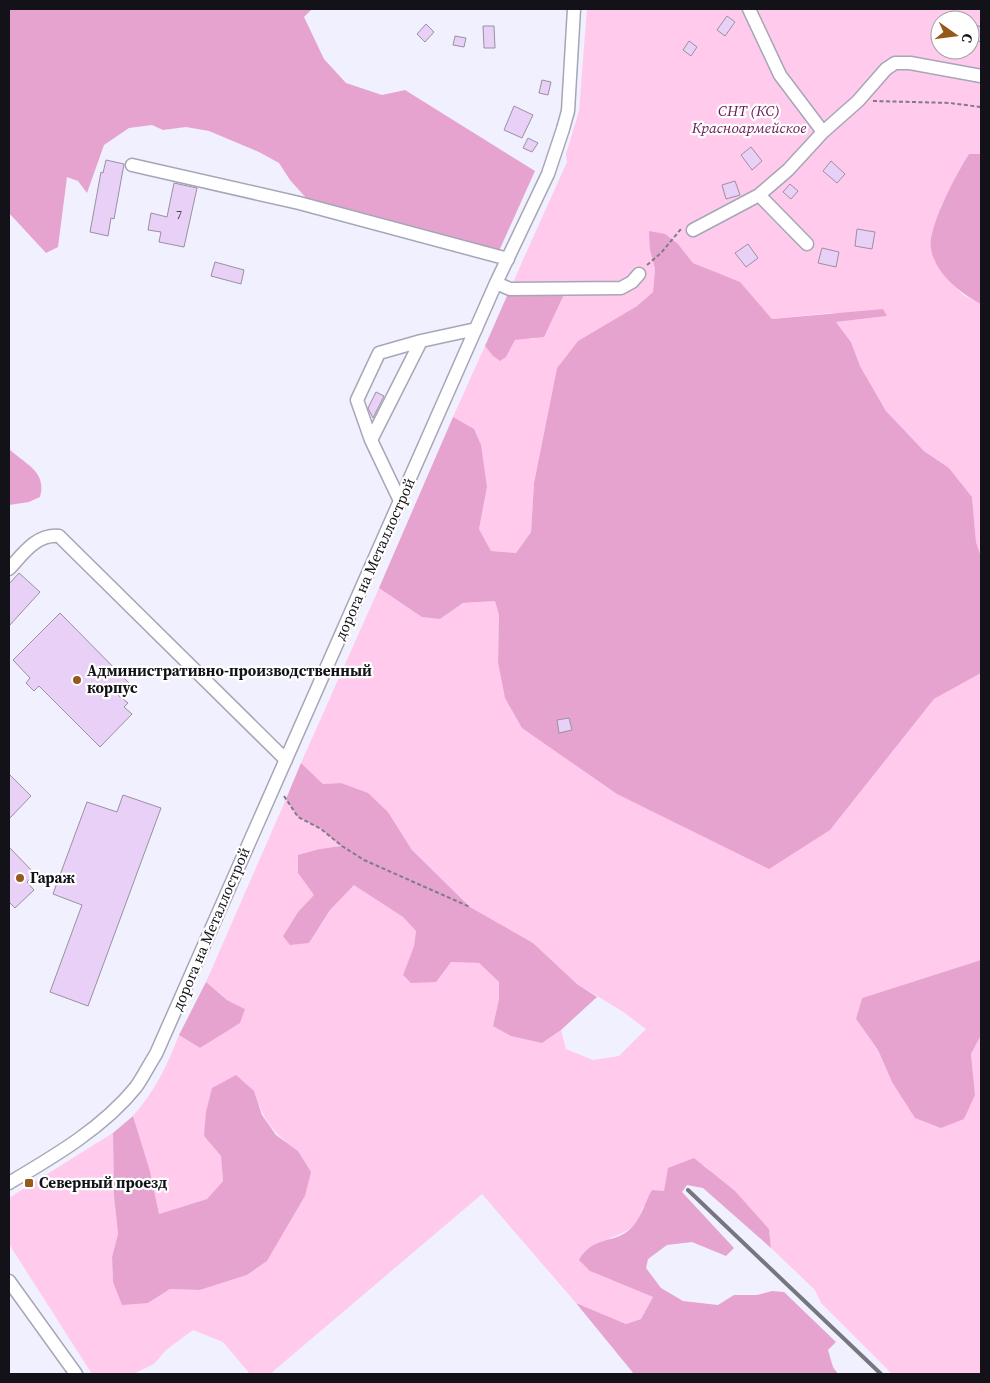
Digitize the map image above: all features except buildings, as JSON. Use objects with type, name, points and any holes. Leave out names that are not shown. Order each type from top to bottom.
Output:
[{"type":"street","name":"дорога на Металлострой","points":[[9,1183],[73,1143],[110,1115],[136,1087],[156,1054],[401,503],[496,283],[548,174],[568,111],[574,9]]},
{"type":"street","points":[[749,9],[780,74],[822,132]]},
{"type":"street","points":[[693,230],[759,195],[788,170],[822,132],[858,101],[886,69],[895,63],[910,63],[981,76]]},
{"type":"street","points":[[132,165],[299,203],[508,259]]},
{"type":"street","points":[[759,195],[807,244]]},
{"type":"street","points":[[496,283],[510,289],[621,288],[632,282],[639,274]]},
{"type":"street","points":[[401,503],[371,440],[357,400],[379,353],[421,341],[476,329]]},
{"type":"street","points":[[371,440],[421,341]]},
{"type":"street","points":[[12,566],[35,542],[48,535],[59,536],[286,760]]},
{"type":"street","points":[[9,1281],[76,1374]]},
{"type":"path","points":[[858,101],[950,103],[981,107]]},
{"type":"path","points":[[639,274],[661,253],[681,229],[693,230]]},
{"type":"path","points":[[286,799],[298,817],[321,829],[342,846],[364,860],[470,907]]},
{"type":"green space","name":"СНТ (КС) Красноармейское","points":[[587,9],[981,9],[981,154],[969,154],[941,206],[934,260],[963,295],[981,304],[981,557],[976,542],[972,497],[949,468],[924,451],[886,411],[860,366],[851,342],[836,322],[887,316],[830,313],[772,319],[740,283],[693,263],[678,244],[650,250],[655,269],[653,292],[637,306],[578,341],[557,368],[534,483],[531,532],[516,553],[491,551],[479,529],[487,487],[453,417],[485,346],[492,355],[506,357],[515,340],[522,338],[535,339],[510,289],[567,162],[566,154],[579,111]]},
{"type":"green space","points":[[379,588],[422,616],[440,619],[463,603],[495,601],[499,615],[498,662],[522,728],[535,736],[830,830],[934,699],[981,673],[981,960],[862,998],[856,1019],[878,1050],[892,1082],[975,1095],[971,1054],[981,1035],[981,1374],[892,1374],[821,1303],[815,1290],[771,1248],[769,1229],[704,1165],[642,1208],[638,1219],[631,1228],[610,1238],[590,1271],[653,1297],[641,1319],[626,1324],[576,1303],[482,1194],[270,1374],[250,1374],[223,1342],[193,1330],[166,1350],[154,1364],[133,1374],[92,1374],[9,1244],[9,1198],[113,1133],[114,1196],[118,1234],[112,1257],[113,1282],[148,1303],[170,1289],[200,1290],[247,1275],[267,1261],[305,1196],[298,1151],[275,1132],[265,1118],[254,1091],[204,1136],[221,1156],[223,1181],[207,1199],[159,1214],[150,1171],[133,1116],[160,1078],[179,1035],[200,1048],[217,1036],[245,1009],[227,1000],[206,982],[286,799],[298,817],[321,829],[342,846],[320,849],[298,873],[315,895],[298,912],[283,936],[309,943],[330,910],[354,884],[403,917],[416,931],[414,946],[403,975],[451,962],[479,963],[499,982],[499,999],[493,1026],[542,1043],[561,1030],[566,1049],[593,1060],[619,1056],[646,1029],[622,1011],[577,984],[533,943],[470,907],[412,850],[388,812],[341,783],[323,784],[301,763]]},
{"type":"shaded area","points":[[9,9],[312,9],[304,17],[324,59],[346,83],[382,95],[405,90],[535,171],[499,251],[307,199],[290,180],[279,163],[259,152],[209,131],[186,127],[163,130],[152,125],[129,128],[104,145],[87,193],[78,181],[67,177],[58,247],[46,253],[9,213]]},
{"type":"shaded area","points":[[969,154],[981,154],[981,304],[965,295],[950,282],[933,258],[931,249],[931,240],[938,215],[957,174]]},
{"type":"shaded area","points":[[649,231],[665,234],[678,244],[693,263],[740,282],[772,319],[883,309],[887,316],[836,322],[851,342],[860,366],[886,411],[924,451],[949,468],[972,497],[976,542],[981,557],[981,673],[934,699],[830,830],[769,869],[617,794],[522,728],[505,698],[498,662],[499,615],[495,601],[463,603],[440,619],[422,617],[379,588],[453,417],[474,429],[481,445],[487,487],[479,529],[491,551],[516,553],[531,532],[534,483],[557,368],[578,341],[637,306],[653,292],[655,269],[650,250]]},
{"type":"shaded area","points":[[567,288],[544,337],[515,340],[506,357],[500,361],[492,355],[485,346],[510,289]]},
{"type":"shaded area","points":[[9,449],[34,469],[38,475],[41,481],[40,497],[29,502],[9,505]]},
{"type":"shaded area","points":[[301,763],[323,784],[341,783],[368,793],[388,812],[412,850],[470,907],[533,943],[577,984],[597,997],[561,1030],[542,1043],[511,1036],[493,1026],[499,999],[499,982],[479,963],[451,962],[436,982],[411,983],[403,975],[414,946],[416,931],[403,917],[354,885],[330,910],[309,943],[290,945],[283,936],[298,912],[314,895],[298,873],[298,855],[341,846],[321,829],[298,817],[286,799]]},
{"type":"shaded area","points":[[981,960],[981,1035],[971,1054],[975,1095],[964,1119],[941,1128],[915,1118],[892,1082],[878,1050],[856,1019],[862,998]]},
{"type":"shaded area","points":[[206,982],[227,1000],[245,1009],[240,1023],[200,1048],[179,1035]]},
{"type":"shaded area","points":[[236,1075],[254,1091],[262,1115],[276,1135],[298,1151],[311,1172],[305,1196],[267,1261],[247,1275],[200,1290],[170,1289],[148,1303],[122,1305],[113,1282],[112,1257],[118,1234],[114,1196],[113,1133],[133,1116],[150,1171],[159,1214],[207,1199],[223,1181],[221,1156],[204,1136],[206,1112],[212,1088]]},
{"type":"shaded area","points":[[694,1158],[735,1191],[769,1229],[771,1248],[703,1188],[687,1185],[682,1192],[734,1248],[726,1256],[692,1242],[667,1245],[648,1259],[646,1268],[661,1288],[683,1301],[718,1305],[734,1295],[757,1295],[772,1291],[784,1292],[836,1342],[828,1350],[833,1367],[838,1374],[634,1374],[576,1303],[626,1324],[641,1319],[653,1297],[590,1271],[579,1260],[590,1247],[628,1231],[639,1217],[652,1190],[664,1191],[668,1168]]},
{"type":"railway","points":[[688,1190],[881,1374]]},
{"type":"place","name":"Административно-производственный корпус","points":[[77,680]]},
{"type":"place","name":"Гараж","points":[[20,878]]},
{"type":"place","name":"Северный проезд","points":[[29,1183]]}]
